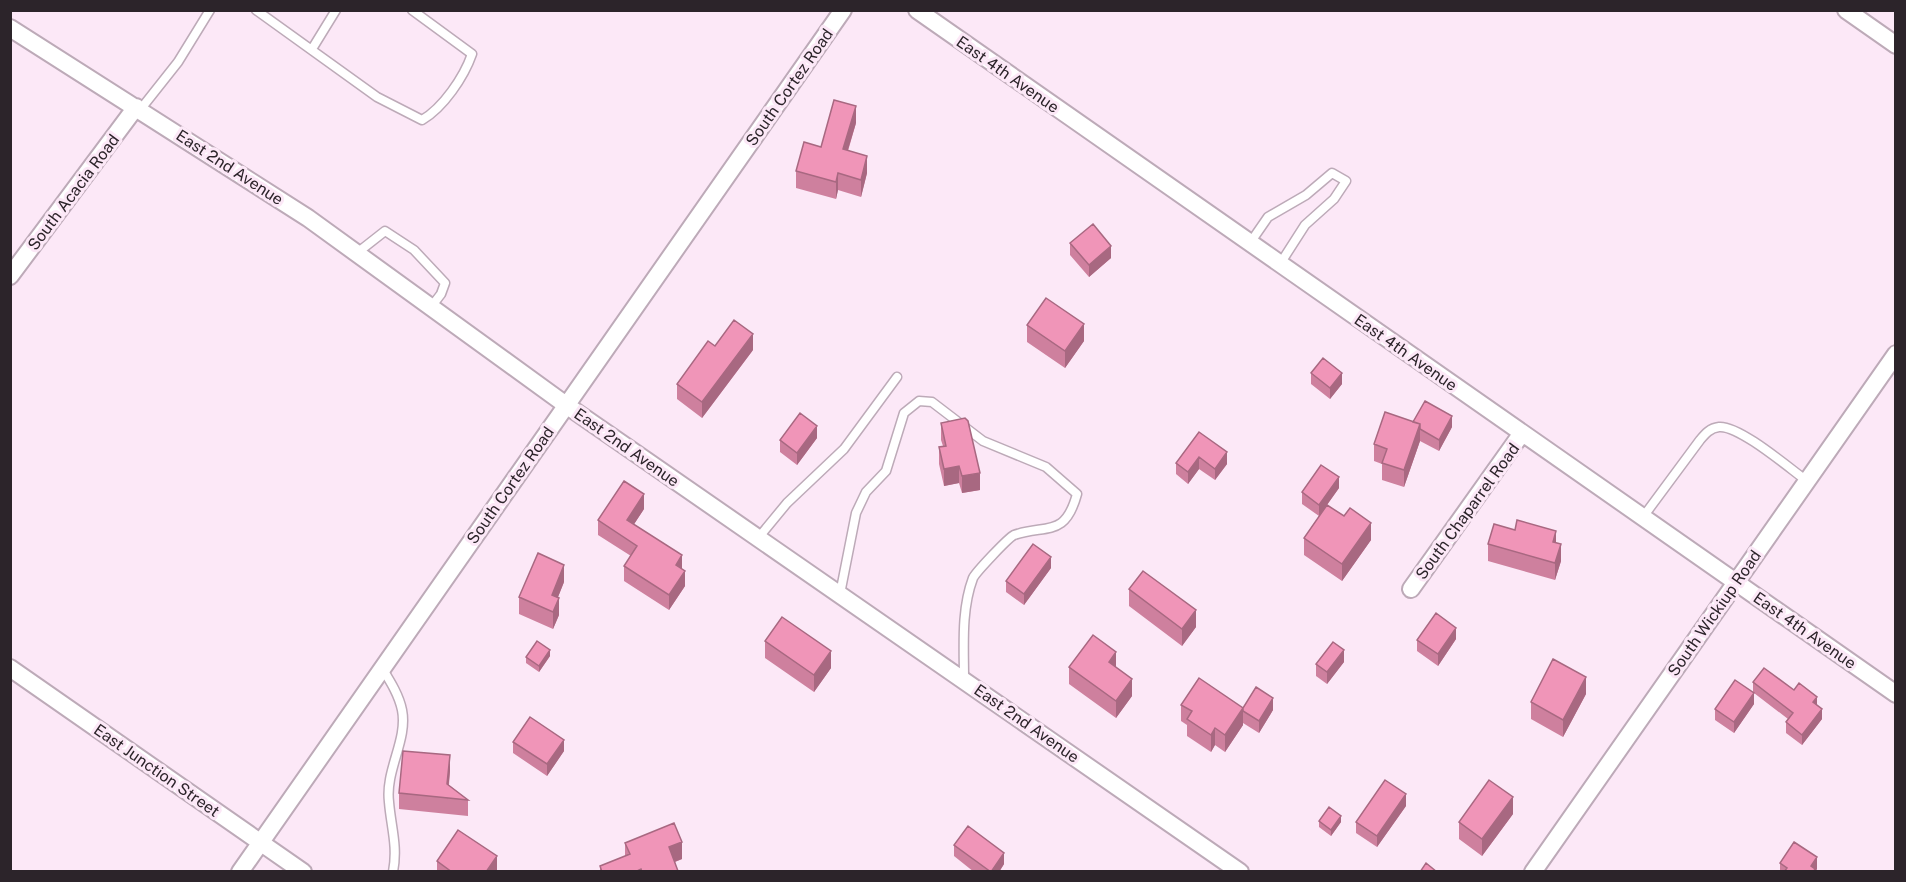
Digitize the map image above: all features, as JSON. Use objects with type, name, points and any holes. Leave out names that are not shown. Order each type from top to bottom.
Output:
[{"type":"street","name":"South Cortez Road","points":[[240,872],[843,10]]},
{"type":"street","name":"East 4th Avenue","points":[[917,10],[1896,694]]},
{"type":"street","points":[[1846,10],[1896,45]]},
{"type":"street","name":"East 2nd Avenue","points":[[10,28],[308,218],[567,405],[1240,872]]},
{"type":"street","name":"South Acacia Road","points":[[10,276],[138,108]]},
{"type":"street","name":"South Wickiup Road","points":[[1533,872],[1896,354]]},
{"type":"street","name":"South Chaparrel Road","points":[[1411,589],[1522,433]]},
{"type":"street","name":"East Junction Street","points":[[10,668],[303,872]]},
{"type":"lane","points":[[138,108],[178,62],[210,10]]},
{"type":"lane","points":[[256,10],[377,97],[422,120],[434,113],[468,65],[471,54],[412,10]]},
{"type":"lane","points":[[312,49],[336,10]]},
{"type":"lane","points":[[1250,243],[1268,217],[1306,195],[1332,173],[1346,181],[1334,199],[1305,225],[1280,264]]},
{"type":"lane","points":[[357,253],[385,231],[414,250],[445,283],[441,294],[431,307]]},
{"type":"lane","points":[[759,537],[787,503],[844,449],[897,377]]},
{"type":"lane","points":[[840,594],[856,513],[866,492],[886,471],[904,413],[919,401],[932,402],[983,441],[1047,467],[1077,494],[1073,509],[1061,524],[1043,531],[1012,536],[974,576],[964,617],[964,679]]},
{"type":"lane","points":[[1643,517],[1700,440],[1708,431],[1720,427],[1735,430],[1807,481]]},
{"type":"lane","points":[[382,668],[402,710],[403,731],[392,764],[388,802],[394,822],[396,854],[393,872]]},
{"type":"building","points":[[834,100],[856,106],[843,149],[867,156],[861,180],[838,173],[836,182],[796,171],[804,142],[821,147]]},
{"type":"building","points":[[1093,224],[1111,246],[1089,265],[1070,243]]},
{"type":"building","points":[[1046,298],[1084,324],[1065,351],[1027,325]]},
{"type":"building","points":[[734,320],[753,334],[702,402],[677,384],[708,341],[715,346]]},
{"type":"building","points":[[1323,358],[1342,373],[1330,388],[1311,373]]},
{"type":"building","points":[[1425,401],[1452,416],[1439,440],[1420,429],[1420,424],[1413,422]]},
{"type":"building","points":[[1385,412],[1420,424],[1404,470],[1382,463],[1387,449],[1374,444]]},
{"type":"building","points":[[800,413],[817,426],[797,453],[780,440]]},
{"type":"building","points":[[965,418],[968,421],[980,473],[962,476],[959,466],[944,469],[939,447],[946,446],[941,423]]},
{"type":"building","points":[[1199,432],[1227,452],[1215,469],[1199,457],[1188,472],[1176,463]]},
{"type":"building","points":[[1321,465],[1339,477],[1319,505],[1302,492]]},
{"type":"building","points":[[624,481],[644,494],[627,520],[682,555],[676,565],[685,571],[669,595],[624,566],[637,546],[598,520]]},
{"type":"building","points":[[1327,505],[1344,516],[1350,508],[1371,523],[1342,564],[1304,538]]},
{"type":"building","points":[[1517,520],[1556,531],[1553,542],[1561,544],[1555,563],[1488,544],[1494,524],[1515,530]]},
{"type":"building","points":[[1033,544],[1051,557],[1024,594],[1006,581]]},
{"type":"building","points":[[538,553],[564,565],[552,595],[559,598],[553,612],[519,597]]},
{"type":"building","points":[[1143,571],[1196,610],[1182,629],[1129,589]]},
{"type":"building","points":[[1436,613],[1456,628],[1438,654],[1417,640]]},
{"type":"building","points":[[782,617],[831,651],[814,675],[765,641]]},
{"type":"building","points":[[1093,635],[1116,652],[1109,662],[1132,679],[1116,701],[1069,667]]},
{"type":"building","points":[[537,641],[550,650],[539,666],[526,657]]},
{"type":"building","points":[[1333,642],[1344,650],[1327,672],[1316,664]]},
{"type":"building","points":[[1553,659],[1586,677],[1563,720],[1531,702]]},
{"type":"building","points":[[1764,668],[1794,690],[1799,683],[1817,697],[1813,702],[1822,709],[1802,735],[1786,722],[1793,713],[1753,682]]},
{"type":"building","points":[[1199,678],[1243,708],[1225,735],[1215,728],[1211,735],[1187,719],[1192,711],[1181,705]]},
{"type":"building","points":[[1735,680],[1754,693],[1734,722],[1715,709]]},
{"type":"building","points":[[1256,687],[1273,698],[1259,721],[1243,711]]},
{"type":"building","points":[[530,717],[564,740],[547,764],[513,742]]},
{"type":"building","points":[[403,751],[450,755],[447,784],[468,800],[399,793]]},
{"type":"building","points":[[1385,780],[1406,794],[1377,836],[1356,822]]},
{"type":"building","points":[[1489,780],[1513,797],[1482,839],[1459,822]]},
{"type":"building","points":[[1329,807],[1341,816],[1331,830],[1319,821]]},
{"type":"building","points":[[674,823],[682,842],[669,847],[678,871],[642,872],[641,869],[635,872],[602,872],[600,866],[630,854],[625,843]]},
{"type":"building","points":[[968,826],[1004,853],[991,872],[954,845]]},
{"type":"building","points":[[458,830],[497,856],[486,872],[452,872],[437,861]]},
{"type":"building","points":[[1794,842],[1817,857],[1811,866],[1815,869],[1813,872],[1784,872],[1787,868],[1780,863]]},
{"type":"building","points":[[1426,863],[1437,872],[1420,872]]}]
